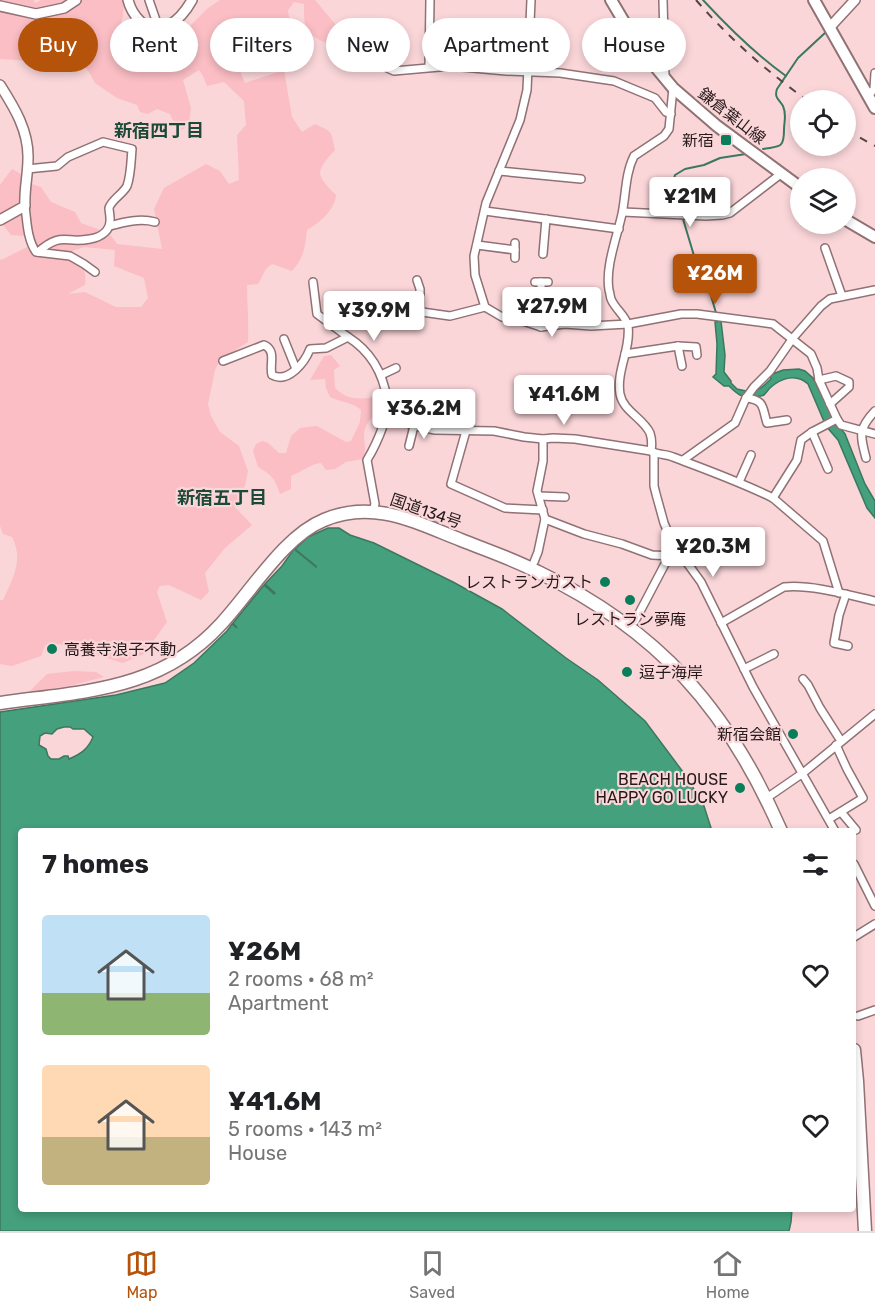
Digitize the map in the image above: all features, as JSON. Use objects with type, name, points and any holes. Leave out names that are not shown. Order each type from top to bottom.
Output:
[{"type":"highway","name":"国道134号","points":[[0,703],[115,686],[161,670],[184,656],[212,634],[284,549],[306,529],[343,514],[360,511],[381,512],[409,519],[513,560],[606,610],[642,636],[688,680],[717,716],[753,773],[780,828]]},
{"type":"highway","points":[[856,1071],[865,1226]]},
{"type":"main road","name":"鎌倉葉山線","points":[[612,0],[639,47],[669,84],[717,126],[790,179]]},
{"type":"main road","points":[[814,0],[875,108]]},
{"type":"main road","points":[[856,226],[875,237]]},
{"type":"street","points":[[0,6],[36,14],[64,8],[76,0]]},
{"type":"street","points":[[128,0],[138,18]]},
{"type":"street","points":[[149,0],[155,18]]},
{"type":"street","points":[[177,18],[192,0]]},
{"type":"street","points":[[430,0],[430,18]]},
{"type":"street","points":[[530,18],[531,0]]},
{"type":"street","points":[[663,0],[671,99],[669,129],[664,136],[634,156],[629,170],[623,212],[609,269],[609,287],[611,300],[628,324],[620,394],[623,402],[650,432],[654,486],[675,555]]},
{"type":"street","points":[[830,27],[855,0]]},
{"type":"street","points":[[528,72],[527,90],[520,120],[486,203],[477,245],[475,275],[485,307],[502,317],[541,327],[565,324],[591,326],[628,324],[681,314],[773,324],[811,354],[819,380],[836,419],[841,425],[875,434]]},
{"type":"street","points":[[544,72],[614,81],[655,98],[666,112],[671,114]]},
{"type":"street","points":[[868,96],[874,89],[875,73]]},
{"type":"street","points":[[0,85],[22,124],[28,156],[24,192],[25,206],[28,231],[34,249],[38,252],[70,256],[94,272]]},
{"type":"street","points":[[27,170],[57,166],[68,157],[103,142],[132,149],[128,184],[109,208],[110,226],[106,232],[88,240],[58,239],[38,252]]},
{"type":"street","points":[[499,171],[581,179]]},
{"type":"street","points":[[623,212],[722,215],[730,213],[782,173]]},
{"type":"street","points":[[0,220],[25,206]]},
{"type":"street","points":[[485,211],[619,229]]},
{"type":"street","points":[[543,254],[546,219]]},
{"type":"street","points":[[110,226],[130,221],[155,222]]},
{"type":"street","points":[[477,245],[515,250]]},
{"type":"street","points":[[825,248],[842,296]]},
{"type":"street","points":[[417,280],[420,289],[420,312]]},
{"type":"street","points":[[314,282],[316,314],[361,346],[370,356],[385,385],[388,415],[376,445],[367,460],[374,507]]},
{"type":"street","points":[[541,282],[541,327]]},
{"type":"street","points":[[683,460],[735,423],[754,387],[770,371],[793,338],[821,306],[830,299],[875,290]]},
{"type":"street","points":[[402,309],[450,316],[485,307]]},
{"type":"street","points":[[223,361],[264,345],[272,353],[272,375],[283,378],[303,363],[310,349],[326,348],[348,336]]},
{"type":"street","points":[[284,339],[296,369]]},
{"type":"street","points":[[625,354],[678,346],[696,347],[697,355]]},
{"type":"street","points":[[678,346],[682,366]]},
{"type":"street","points":[[381,375],[396,368]]},
{"type":"street","points":[[819,380],[836,376],[849,382],[849,387],[830,404]]},
{"type":"street","points":[[747,397],[756,399],[760,403],[767,423],[787,420]]},
{"type":"street","points":[[866,458],[860,435],[875,411]]},
{"type":"street","points":[[388,415],[414,426],[435,430],[494,431],[667,454],[773,498],[823,541],[842,593],[834,643],[848,646]]},
{"type":"street","points":[[773,498],[798,460],[801,440],[836,419]]},
{"type":"street","points":[[409,446],[414,426]]},
{"type":"street","points":[[466,431],[451,483],[505,508],[543,510]]},
{"type":"street","points":[[812,432],[828,470]]},
{"type":"street","points":[[534,562],[546,519],[537,491],[543,460],[543,439]]},
{"type":"street","points":[[739,482],[751,455]]},
{"type":"street","points":[[538,496],[565,497]]},
{"type":"street","points":[[546,519],[594,538],[622,544],[652,555],[675,555],[685,560],[701,582],[753,687],[834,828]]},
{"type":"street","points":[[635,621],[666,562],[675,555]]},
{"type":"street","points":[[721,623],[784,587],[793,586],[842,593],[875,601]]},
{"type":"street","points":[[744,669],[774,654]]},
{"type":"street","points":[[802,679],[808,685],[838,743],[847,769],[863,798],[829,819]]},
{"type":"street","points":[[771,795],[803,773],[874,716]]},
{"type":"street","points":[[841,812],[854,828]]},
{"type":"street","points":[[856,868],[875,906]]},
{"type":"street","points":[[856,936],[875,924]]},
{"type":"street","points":[[858,1016],[875,1010]]},
{"type":"shaded area","points":[[0,0],[34,0],[35,3],[41,0],[124,0],[122,18],[110,18],[110,72],[196,72],[183,80],[191,108],[189,125],[178,132],[170,114],[157,109],[148,114],[140,112],[137,105],[117,98],[95,83],[89,72],[98,72],[98,18],[18,18],[18,60],[0,59]]},
{"type":"shaded area","points":[[220,0],[315,0],[330,18],[326,18],[326,43],[314,36],[314,18],[305,18],[304,4],[294,2],[288,10],[289,18],[210,18],[210,72],[240,72],[245,83],[284,72],[292,117],[302,132],[315,124],[328,131],[332,136],[335,150],[324,163],[320,173],[324,182],[336,195],[333,206],[321,220],[307,230],[303,252],[292,271],[272,264],[258,284],[247,285],[248,342],[220,360],[215,370],[208,404],[211,416],[220,432],[239,446],[248,471],[245,486],[235,507],[252,525],[225,548],[205,573],[209,592],[201,600],[169,585],[160,586],[157,592],[167,622],[144,654],[123,663],[59,644],[45,645],[41,656],[12,666],[0,664],[0,600],[3,600],[16,569],[17,553],[12,537],[3,534],[0,526],[0,259],[29,246],[24,236],[11,235],[0,221],[0,185],[12,169],[21,174],[29,183],[41,187],[51,202],[75,212],[81,223],[109,233],[117,244],[162,249],[154,209],[164,188],[206,164],[220,171],[229,184],[239,180],[237,135],[246,125],[244,101],[224,82],[207,86],[199,70],[198,18]],"holes":[[[84,247],[115,250],[114,266],[144,278],[148,298],[141,307],[116,307],[85,292],[68,294],[85,285],[85,273],[82,266],[63,258],[72,251]]]},
{"type":"shaded area","points":[[721,321],[725,355],[724,372],[737,389],[746,391],[760,388],[771,379],[770,375],[783,370],[799,369],[813,378],[836,423],[845,434],[865,484],[875,501],[875,518],[867,508],[838,440],[826,426],[808,384],[799,379],[784,379],[764,395],[748,397],[740,395],[729,386],[724,386],[713,377],[716,374],[715,322]]},
{"type":"shaded area","points":[[331,355],[340,366],[334,370],[335,388],[352,398],[383,396],[385,407],[366,425],[363,459],[346,462],[335,469],[326,470],[321,463],[314,465],[291,476],[291,489],[280,494],[272,478],[258,467],[253,451],[256,444],[262,441],[268,443],[279,453],[286,453],[291,436],[300,428],[317,426],[346,442],[351,441],[360,422],[361,410],[330,397],[325,379],[310,380],[324,356]]},
{"type":"shaded area","points":[[328,528],[339,528],[453,582],[502,609],[598,680],[645,721],[686,776],[704,806],[711,828],[18,828],[18,1212],[792,1212],[789,1231],[0,1231],[0,712],[116,695],[165,683],[194,663],[232,624],[237,628],[233,623],[264,585],[275,593],[265,584],[294,549],[316,567],[295,549],[308,537]],"holes":[[[64,727],[84,729],[93,737],[84,751],[69,759],[68,756],[51,759],[46,749],[39,745],[40,736],[45,733],[52,734]]]},
{"type":"shaded area","points":[[74,671],[96,672],[104,677],[69,686],[29,692],[47,674]]},
{"type":"waterway","points":[[703,0],[743,40],[786,76]]},
{"type":"waterway","points":[[763,149],[777,147],[783,141],[785,112],[777,96],[777,89],[798,58],[826,32]]},
{"type":"waterway","points":[[681,212],[674,189],[675,175],[685,169],[704,165],[720,158],[746,154]]},
{"type":"waterway","points":[[683,219],[695,259],[710,292],[716,313]]},
{"type":"tunnel","points":[[430,535],[437,521]]},
{"type":"railway","points":[[696,0],[748,53],[794,90]]},
{"type":"railway","points":[[856,136],[875,146]]},
{"type":"place","name":"新宿","points":[[726,140]]},
{"type":"place","name":"レストランガスト","points":[[605,582]]},
{"type":"place","name":"レストラン夢庵","points":[[630,600]]},
{"type":"place","name":"高養寺浪子不動","points":[[52,649]]},
{"type":"place","name":"逗子海岸","points":[[627,672]]},
{"type":"place","name":"新宿会館","points":[[793,734]]},
{"type":"place","name":"BEACH HOUSE HAPPY GO LUCKY","points":[[740,788]]},
{"type":"district","name":"新宿四丁目","points":[[159,131]]},
{"type":"district","name":"新宿五丁目","points":[[222,498]]}]
